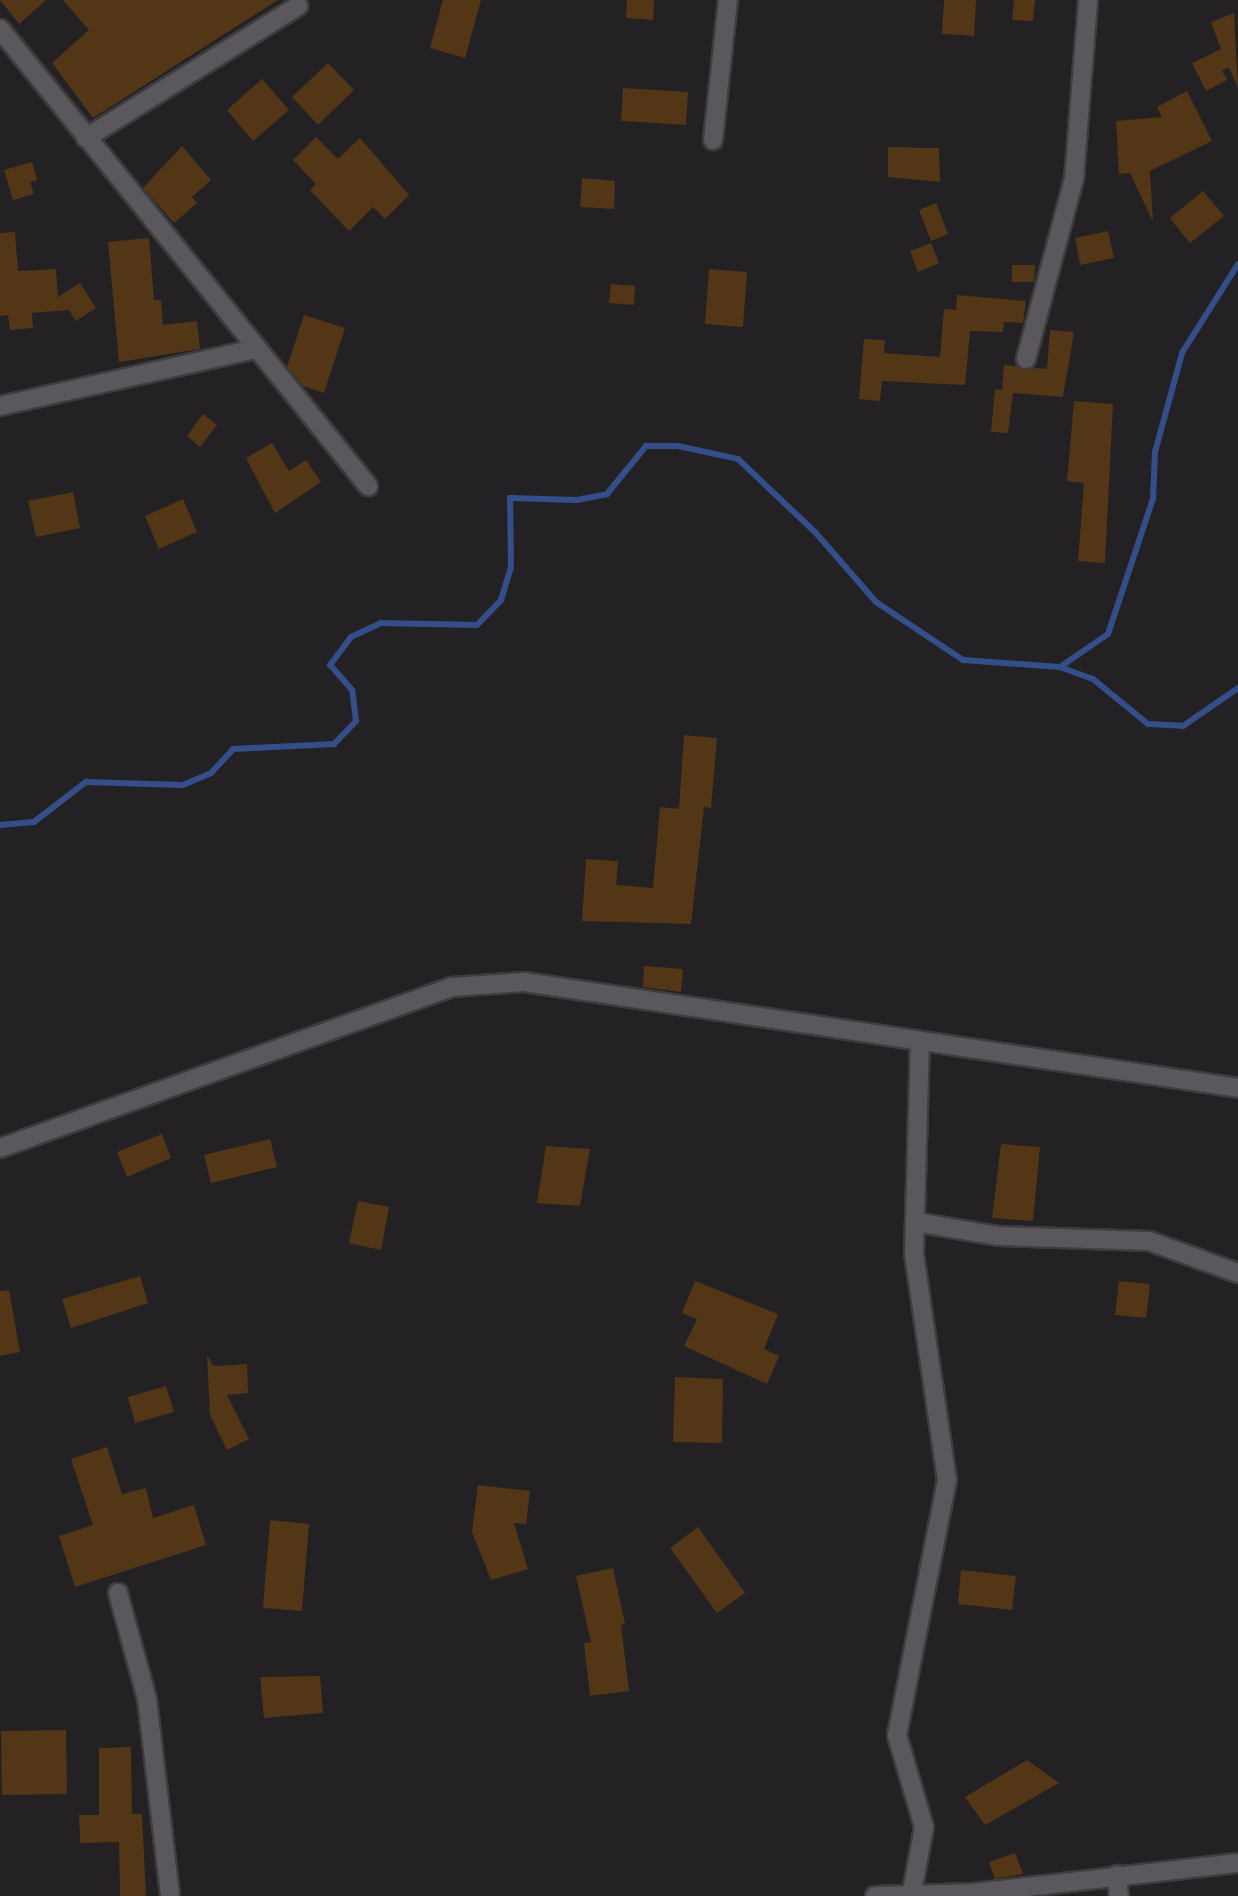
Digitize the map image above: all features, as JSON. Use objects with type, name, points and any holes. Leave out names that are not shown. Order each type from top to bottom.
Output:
[{"type":"street","points":[[713,140],[728,0]]},
{"type":"street","points":[[1026,359],[1074,179],[1088,0]]},
{"type":"street","points":[[86,138],[298,6]]},
{"type":"street","points":[[0,29],[368,486]]},
{"type":"street","points":[[0,406],[256,349]]},
{"type":"street","points":[[0,1148],[451,987],[524,982],[1238,1088]]},
{"type":"street","points":[[912,1892],[924,1827],[897,1735],[947,1480],[914,1253],[920,1041]]},
{"type":"street","points":[[915,1222],[999,1236],[1149,1241],[1238,1273]]},
{"type":"street","points":[[118,1593],[147,1699],[170,1896]]},
{"type":"street","points":[[875,1896],[912,1892],[974,1893],[1238,1863]]},
{"type":"street","points":[[1117,1875],[1119,1896]]},
{"type":"building","points":[[0,0],[46,0],[19,24]]},
{"type":"building","points":[[63,0],[278,0],[93,118],[52,63],[89,30]]},
{"type":"building","points":[[443,0],[481,0],[465,58],[430,48]]},
{"type":"building","points":[[627,0],[654,0],[653,20],[626,18]]},
{"type":"building","points":[[944,0],[976,0],[974,36],[942,34]]},
{"type":"building","points":[[1014,0],[1035,0],[1033,21],[1012,20]]},
{"type":"building","points":[[1234,13],[1238,88],[1229,68],[1222,70],[1227,80],[1206,91],[1192,63],[1221,49],[1211,22]]},
{"type":"building","points":[[328,63],[354,90],[318,125],[292,97]]},
{"type":"building","points":[[262,79],[289,110],[253,141],[227,110]]},
{"type":"building","points":[[623,88],[688,92],[686,125],[621,121]]},
{"type":"building","points":[[1187,91],[1212,141],[1150,171],[1153,222],[1130,173],[1119,174],[1116,121],[1162,117],[1157,107]]},
{"type":"building","points":[[316,137],[338,159],[360,138],[409,195],[385,219],[373,207],[349,231],[310,190],[316,184],[293,160]]},
{"type":"building","points":[[182,146],[211,180],[192,197],[197,203],[174,223],[143,188]]},
{"type":"building","points":[[888,147],[939,148],[940,182],[888,177]]},
{"type":"building","points":[[32,162],[37,180],[30,182],[34,194],[13,200],[4,170]]},
{"type":"building","points":[[582,178],[615,181],[614,209],[580,207]]},
{"type":"building","points":[[1203,191],[1224,216],[1190,243],[1170,218]]},
{"type":"building","points":[[936,203],[948,234],[931,241],[919,210]]},
{"type":"building","points":[[1108,231],[1114,258],[1080,265],[1075,238]]},
{"type":"building","points":[[15,232],[18,271],[56,269],[58,297],[80,283],[96,308],[76,321],[69,310],[32,313],[33,328],[10,330],[8,315],[0,316],[0,233]]},
{"type":"building","points":[[149,238],[154,300],[161,300],[163,325],[197,321],[200,349],[119,362],[108,242]]},
{"type":"building","points":[[931,243],[939,263],[918,272],[910,251]]},
{"type":"building","points":[[1012,265],[1035,265],[1034,282],[1012,282]]},
{"type":"building","points":[[709,269],[747,272],[743,327],[705,324]]},
{"type":"building","points":[[611,284],[635,286],[634,305],[609,303]]},
{"type":"building","points":[[957,295],[1026,301],[1023,323],[1004,322],[1003,332],[970,331],[965,385],[882,381],[880,401],[859,399],[864,339],[885,340],[884,353],[940,357],[944,309],[956,310]]},
{"type":"building","points":[[304,315],[345,328],[324,393],[303,386],[287,367]]},
{"type":"building","points":[[1050,330],[1074,332],[1063,397],[1013,393],[1008,433],[991,432],[995,389],[1002,390],[1004,365],[1047,369]]},
{"type":"building","points":[[1074,401],[1113,404],[1105,563],[1078,561],[1084,483],[1067,481]]},
{"type":"building","points":[[203,414],[217,425],[200,447],[187,436]]},
{"type":"building","points":[[272,443],[289,471],[306,460],[321,482],[275,513],[246,458]]},
{"type":"building","points":[[73,492],[80,528],[36,537],[28,501]]},
{"type":"building","points":[[183,499],[197,532],[159,549],[145,516]]},
{"type":"building","points":[[684,735],[717,738],[711,808],[704,807],[691,924],[582,921],[586,859],[618,861],[616,885],[653,888],[660,807],[679,809]]},
{"type":"building","points":[[644,966],[683,969],[681,992],[643,987]]},
{"type":"building","points":[[162,1134],[171,1158],[127,1177],[117,1152]]},
{"type":"building","points":[[270,1139],[277,1167],[211,1183],[204,1155]]},
{"type":"building","points":[[1001,1144],[1040,1147],[1033,1221],[992,1218]]},
{"type":"building","points":[[546,1146],[590,1149],[580,1206],[537,1203]]},
{"type":"building","points":[[358,1201],[389,1207],[381,1250],[349,1243]]},
{"type":"building","points":[[140,1276],[148,1303],[71,1328],[62,1299]]},
{"type":"building","points":[[695,1281],[778,1314],[764,1349],[779,1356],[767,1384],[684,1346],[697,1319],[682,1313]]},
{"type":"building","points":[[1119,1281],[1150,1284],[1146,1318],[1115,1315]]},
{"type":"building","points":[[9,1290],[20,1352],[0,1356],[0,1291]]},
{"type":"building","points":[[207,1354],[213,1366],[247,1364],[248,1393],[227,1395],[249,1439],[227,1450],[210,1415]]},
{"type":"building","points":[[675,1377],[723,1379],[722,1443],[673,1442]]},
{"type":"building","points":[[166,1386],[174,1412],[135,1423],[128,1397]]},
{"type":"building","points":[[107,1447],[122,1494],[146,1488],[153,1518],[194,1505],[206,1545],[75,1587],[59,1536],[93,1525],[71,1459]]},
{"type":"building","points":[[478,1485],[530,1491],[526,1524],[514,1523],[528,1569],[491,1580],[472,1532]]},
{"type":"building","points":[[270,1520],[309,1524],[302,1611],[263,1608]]},
{"type":"building","points":[[698,1527],[745,1593],[717,1613],[670,1548]]},
{"type":"building","points":[[613,1568],[625,1624],[621,1625],[629,1691],[590,1696],[584,1643],[591,1642],[576,1576]]},
{"type":"building","points":[[961,1570],[1016,1576],[1012,1610],[958,1604]]},
{"type":"building","points":[[320,1676],[323,1713],[264,1718],[260,1677]]},
{"type":"building","points":[[66,1730],[67,1794],[2,1795],[1,1731]]},
{"type":"building","points":[[131,1747],[132,1814],[142,1814],[146,1896],[120,1896],[119,1842],[80,1843],[79,1815],[99,1815],[99,1748]]},
{"type":"building","points":[[1027,1760],[1059,1783],[985,1825],[965,1797]]},
{"type":"building","points":[[1015,1853],[1023,1874],[995,1879],[989,1862]]},
{"type":"waterway","points":[[1060,667],[1108,634],[1153,499],[1155,452],[1182,353],[1238,264]]},
{"type":"waterway","points":[[0,825],[34,822],[86,782],[183,785],[211,773],[233,749],[334,744],[356,721],[352,690],[330,665],[351,637],[381,623],[477,625],[501,600],[511,567],[510,498],[577,500],[607,494],[646,446],[678,446],[738,459],[815,532],[876,602],[963,660],[1060,667],[1093,679],[1148,724],[1183,726],[1238,688]]}]
